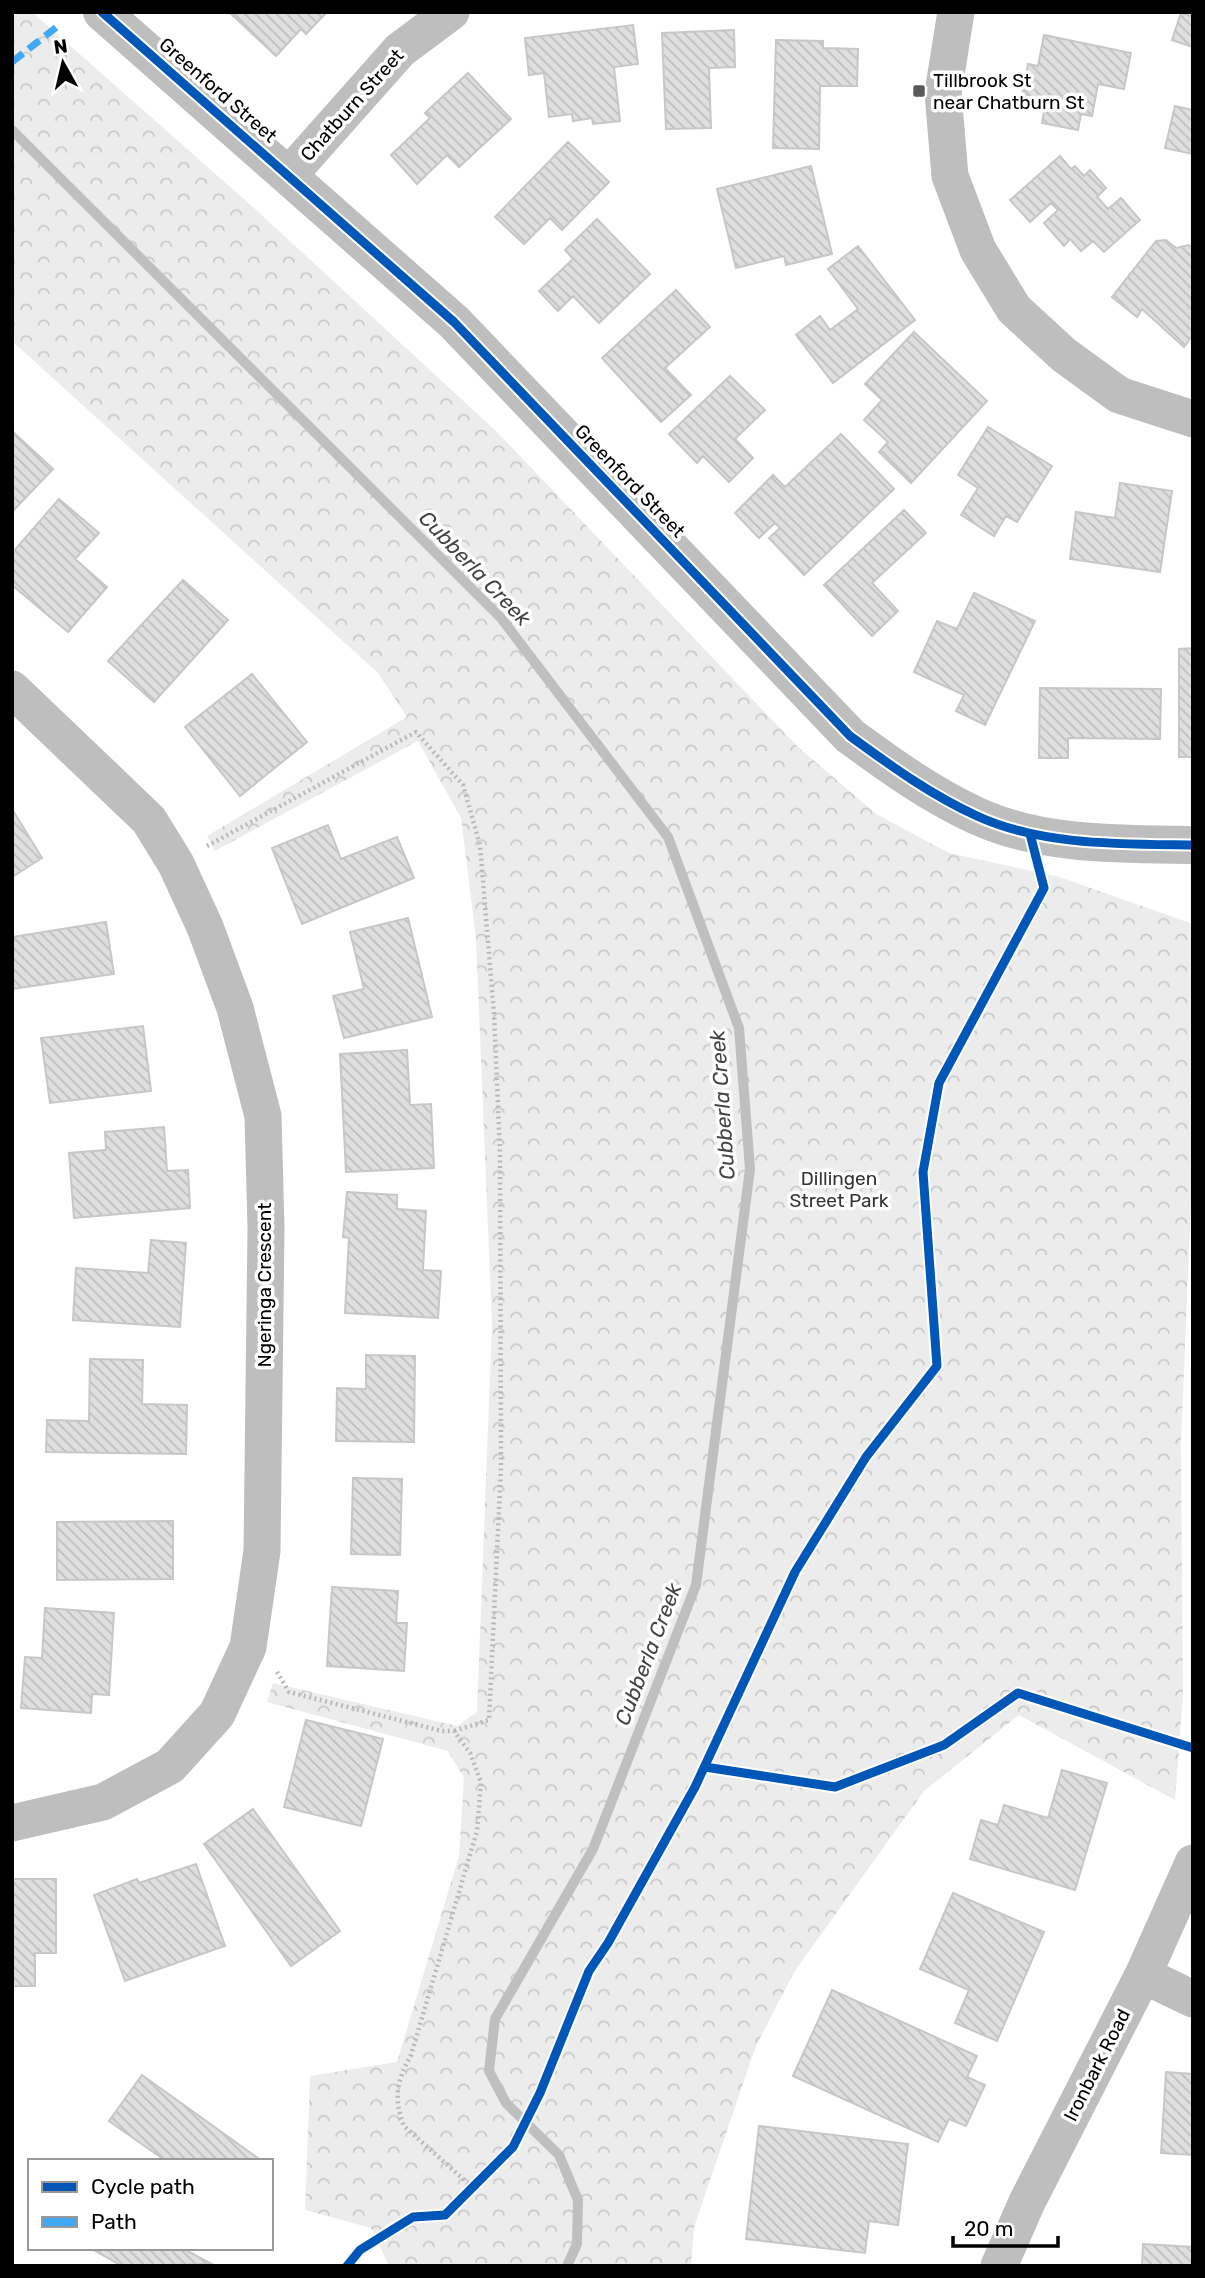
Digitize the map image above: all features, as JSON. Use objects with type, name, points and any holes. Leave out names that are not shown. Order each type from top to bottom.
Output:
[{"type":"street","name":"Greenford Street","points":[[102,12],[454,322],[850,737],[914,783],[992,821],[1030,834],[1123,844],[1193,845]]},
{"type":"street","name":"Chatburn Street","points":[[289,174],[400,50],[451,12]]},
{"type":"street","points":[[956,12],[943,93],[950,176],[978,250],[1014,309],[1065,355],[1119,394],[1193,419]]},
{"type":"street","name":"Ngeringa Crescent","points":[[12,689],[149,820],[176,864],[205,927],[235,1008],[263,1116],[265,1228],[262,1551],[248,1647],[217,1714],[170,1766],[103,1802],[12,1823]]},
{"type":"street","name":"Ironbark Road","points":[[999,2266],[1027,2202],[1143,1975],[1193,1863]]},
{"type":"street","points":[[1143,1975],[1193,1999]]},
{"type":"path","points":[[176,864],[416,732],[463,785],[480,845],[494,1014],[500,1152],[501,1467],[489,1720],[454,1731],[442,1731],[289,1692],[278,1676],[273,1652],[248,1647]]},
{"type":"path","points":[[454,1731],[470,1753],[481,1782],[477,1831],[411,2055],[398,2080],[397,2094],[399,2113],[404,2126],[473,2188]]},
{"type":"path","points":[[464,2197],[481,2180]]},
{"type":"green space","name":"Dillingen Street Park","points":[[12,12],[32,12],[254,208],[495,430],[798,747],[876,814],[949,853],[1059,877],[1193,924],[1193,1152],[1181,1443],[1183,1696],[1175,1800],[1019,1715],[924,1791],[794,1972],[756,2046],[694,2227],[691,2266],[389,2266],[371,2228],[305,2210],[310,2076],[397,2062],[459,1856],[464,1778],[448,1751],[267,1702],[273,1683],[457,1726],[477,1712],[492,1324],[476,938],[461,818],[418,741],[215,851],[207,836],[407,717],[378,673],[12,341]]},
{"type":"building","points":[[229,12],[327,12],[306,34],[301,29],[276,56]]},
{"type":"building","points":[[1193,12],[1193,47],[1172,40],[1181,13],[1191,16]]},
{"type":"building","points":[[633,25],[638,64],[614,67],[620,121],[593,124],[592,118],[573,121],[572,114],[549,117],[544,73],[529,75],[525,38]]},
{"type":"building","points":[[734,30],[735,67],[709,68],[711,128],[666,129],[662,33]]},
{"type":"building","points":[[1044,35],[1131,53],[1124,89],[1098,84],[1092,116],[1081,114],[1078,130],[1042,123],[1046,99],[1022,94],[1028,64],[1038,66]]},
{"type":"building","points":[[776,40],[823,41],[823,48],[858,49],[857,86],[820,86],[819,149],[773,148]]},
{"type":"building","points":[[468,73],[511,119],[459,167],[447,155],[417,184],[391,155],[430,118],[425,113]]},
{"type":"building","points":[[1175,106],[1193,110],[1193,154],[1165,148]]},
{"type":"building","points":[[568,142],[609,182],[562,230],[550,218],[524,244],[495,217]]},
{"type":"building","points":[[1060,156],[1071,169],[1075,166],[1084,176],[1090,170],[1106,188],[1097,197],[1108,209],[1121,198],[1140,220],[1104,252],[1093,241],[1081,251],[1070,239],[1064,246],[1044,223],[1058,210],[1051,203],[1030,222],[1010,200]]},
{"type":"building","points":[[811,166],[832,254],[786,265],[784,256],[736,268],[717,189]]},
{"type":"building","points":[[597,219],[650,274],[599,323],[573,296],[558,311],[539,291],[573,259],[565,250]]},
{"type":"building","points":[[1166,240],[1176,248],[1189,245],[1193,248],[1193,335],[1184,347],[1142,309],[1137,317],[1112,297],[1156,241]]},
{"type":"building","points":[[858,246],[915,320],[833,383],[796,335],[820,316],[830,330],[858,309],[828,269]]},
{"type":"building","points":[[676,290],[710,327],[665,368],[691,395],[661,422],[602,358]]},
{"type":"building","points":[[914,332],[987,401],[911,483],[879,452],[888,442],[864,420],[882,400],[865,384]]},
{"type":"building","points":[[730,376],[765,410],[735,439],[753,458],[729,482],[703,456],[697,463],[669,434]]},
{"type":"building","points":[[988,427],[1052,466],[1017,522],[1006,516],[994,536],[961,515],[978,488],[958,475]]},
{"type":"building","points":[[12,431],[53,469],[12,512]]},
{"type":"building","points":[[841,434],[894,489],[804,575],[769,538],[780,528],[775,523],[759,538],[735,513],[773,475],[785,487]]},
{"type":"building","points":[[1120,483],[1172,491],[1160,572],[1070,559],[1076,512],[1115,518]]},
{"type":"building","points":[[59,499],[99,533],[75,559],[107,587],[68,632],[12,585],[12,553]]},
{"type":"building","points":[[904,510],[926,533],[872,583],[898,611],[872,636],[824,585]]},
{"type":"building","points":[[183,580],[228,620],[154,702],[108,661]]},
{"type":"building","points":[[974,593],[1035,621],[985,725],[956,711],[964,695],[914,672],[937,621],[957,629]]},
{"type":"building","points":[[1193,648],[1193,757],[1179,757],[1179,649]]},
{"type":"building","points":[[252,674],[307,742],[240,796],[185,727]]},
{"type":"building","points":[[1040,688],[1161,689],[1160,739],[1068,738],[1068,758],[1039,758]]},
{"type":"building","points":[[12,809],[42,858],[12,877]]},
{"type":"building","points":[[328,825],[341,859],[397,837],[414,878],[302,924],[272,848]]},
{"type":"building","points":[[408,918],[432,1017],[344,1038],[333,996],[364,989],[350,932]]},
{"type":"building","points":[[106,922],[114,974],[12,989],[12,937]]},
{"type":"building","points":[[143,1026],[151,1091],[50,1103],[41,1038]]},
{"type":"building","points":[[407,1050],[410,1105],[431,1104],[434,1168],[346,1172],[340,1054]]},
{"type":"building","points":[[164,1127],[167,1171],[188,1170],[190,1208],[74,1218],[69,1153],[106,1150],[105,1132]]},
{"type":"building","points":[[347,1192],[397,1195],[397,1209],[426,1211],[423,1270],[441,1271],[438,1318],[345,1313],[349,1238],[343,1237]]},
{"type":"building","points":[[151,1240],[186,1243],[180,1327],[73,1320],[76,1268],[148,1273]]},
{"type":"building","points":[[366,1355],[415,1356],[414,1442],[336,1441],[337,1388],[366,1389]]},
{"type":"building","points":[[90,1359],[143,1360],[142,1404],[187,1405],[186,1454],[46,1452],[47,1420],[89,1421]]},
{"type":"building","points":[[353,1478],[402,1479],[400,1555],[351,1554]]},
{"type":"building","points":[[173,1521],[173,1579],[57,1580],[57,1522]]},
{"type":"building","points":[[332,1587],[398,1591],[396,1623],[407,1623],[404,1671],[327,1666]]},
{"type":"building","points":[[45,1608],[114,1613],[109,1695],[92,1694],[91,1713],[21,1708],[25,1657],[42,1658]]},
{"type":"building","points":[[306,1720],[383,1739],[361,1826],[284,1807]]},
{"type":"building","points":[[1062,1770],[1107,1783],[1075,1890],[970,1859],[981,1820],[998,1825],[1004,1805],[1048,1818]]},
{"type":"building","points":[[253,1809],[340,1931],[291,1966],[204,1844]]},
{"type":"building","points":[[196,1864],[225,1946],[125,1981],[94,1895],[137,1879],[139,1883]]},
{"type":"building","points":[[12,1879],[56,1879],[56,1953],[35,1953],[35,1986],[12,1986]]},
{"type":"building","points":[[953,1893],[1044,1932],[997,2041],[955,2023],[969,1990],[920,1969]]},
{"type":"building","points":[[832,1990],[977,2056],[967,2077],[985,2085],[966,2126],[949,2119],[938,2142],[793,2076]]},
{"type":"building","points":[[1166,2072],[1193,2074],[1193,2155],[1161,2153]]},
{"type":"building","points":[[142,2075],[259,2159],[163,2159],[109,2121]]},
{"type":"building","points":[[759,2126],[908,2144],[898,2225],[869,2221],[865,2253],[746,2239]]},
{"type":"building","points":[[1143,2244],[1193,2247],[1193,2266],[1142,2266]]},
{"type":"building","points":[[94,2250],[186,2250],[212,2264],[122,2266]]},
{"type":"waterway","name":"Cubberla Creek","points":[[12,130],[501,618],[668,837],[739,1028],[750,1169],[696,1585],[593,1849],[495,2019],[489,2071],[506,2103],[559,2155],[578,2200],[577,2244],[567,2266]]},
{"type":"marked path","points":[[12,62],[58,26]]},
{"type":"cycle path","points":[[102,12],[454,322],[850,736],[927,789],[960,808],[1002,826],[1028,833],[1083,841],[1193,845]]},
{"type":"cycle path","points":[[347,2266],[360,2250],[413,2217],[445,2215],[513,2147],[540,2093],[589,1971],[608,1943],[695,1787],[795,1572],[866,1457],[937,1366],[923,1172],[939,1083],[1044,888],[1030,834]]},
{"type":"cycle path","points":[[705,1767],[835,1787],[944,1745],[1018,1693],[1193,1748]]},
{"type":"place","name":"Tillbrook St near Chatburn St","points":[[919,91]]}]
